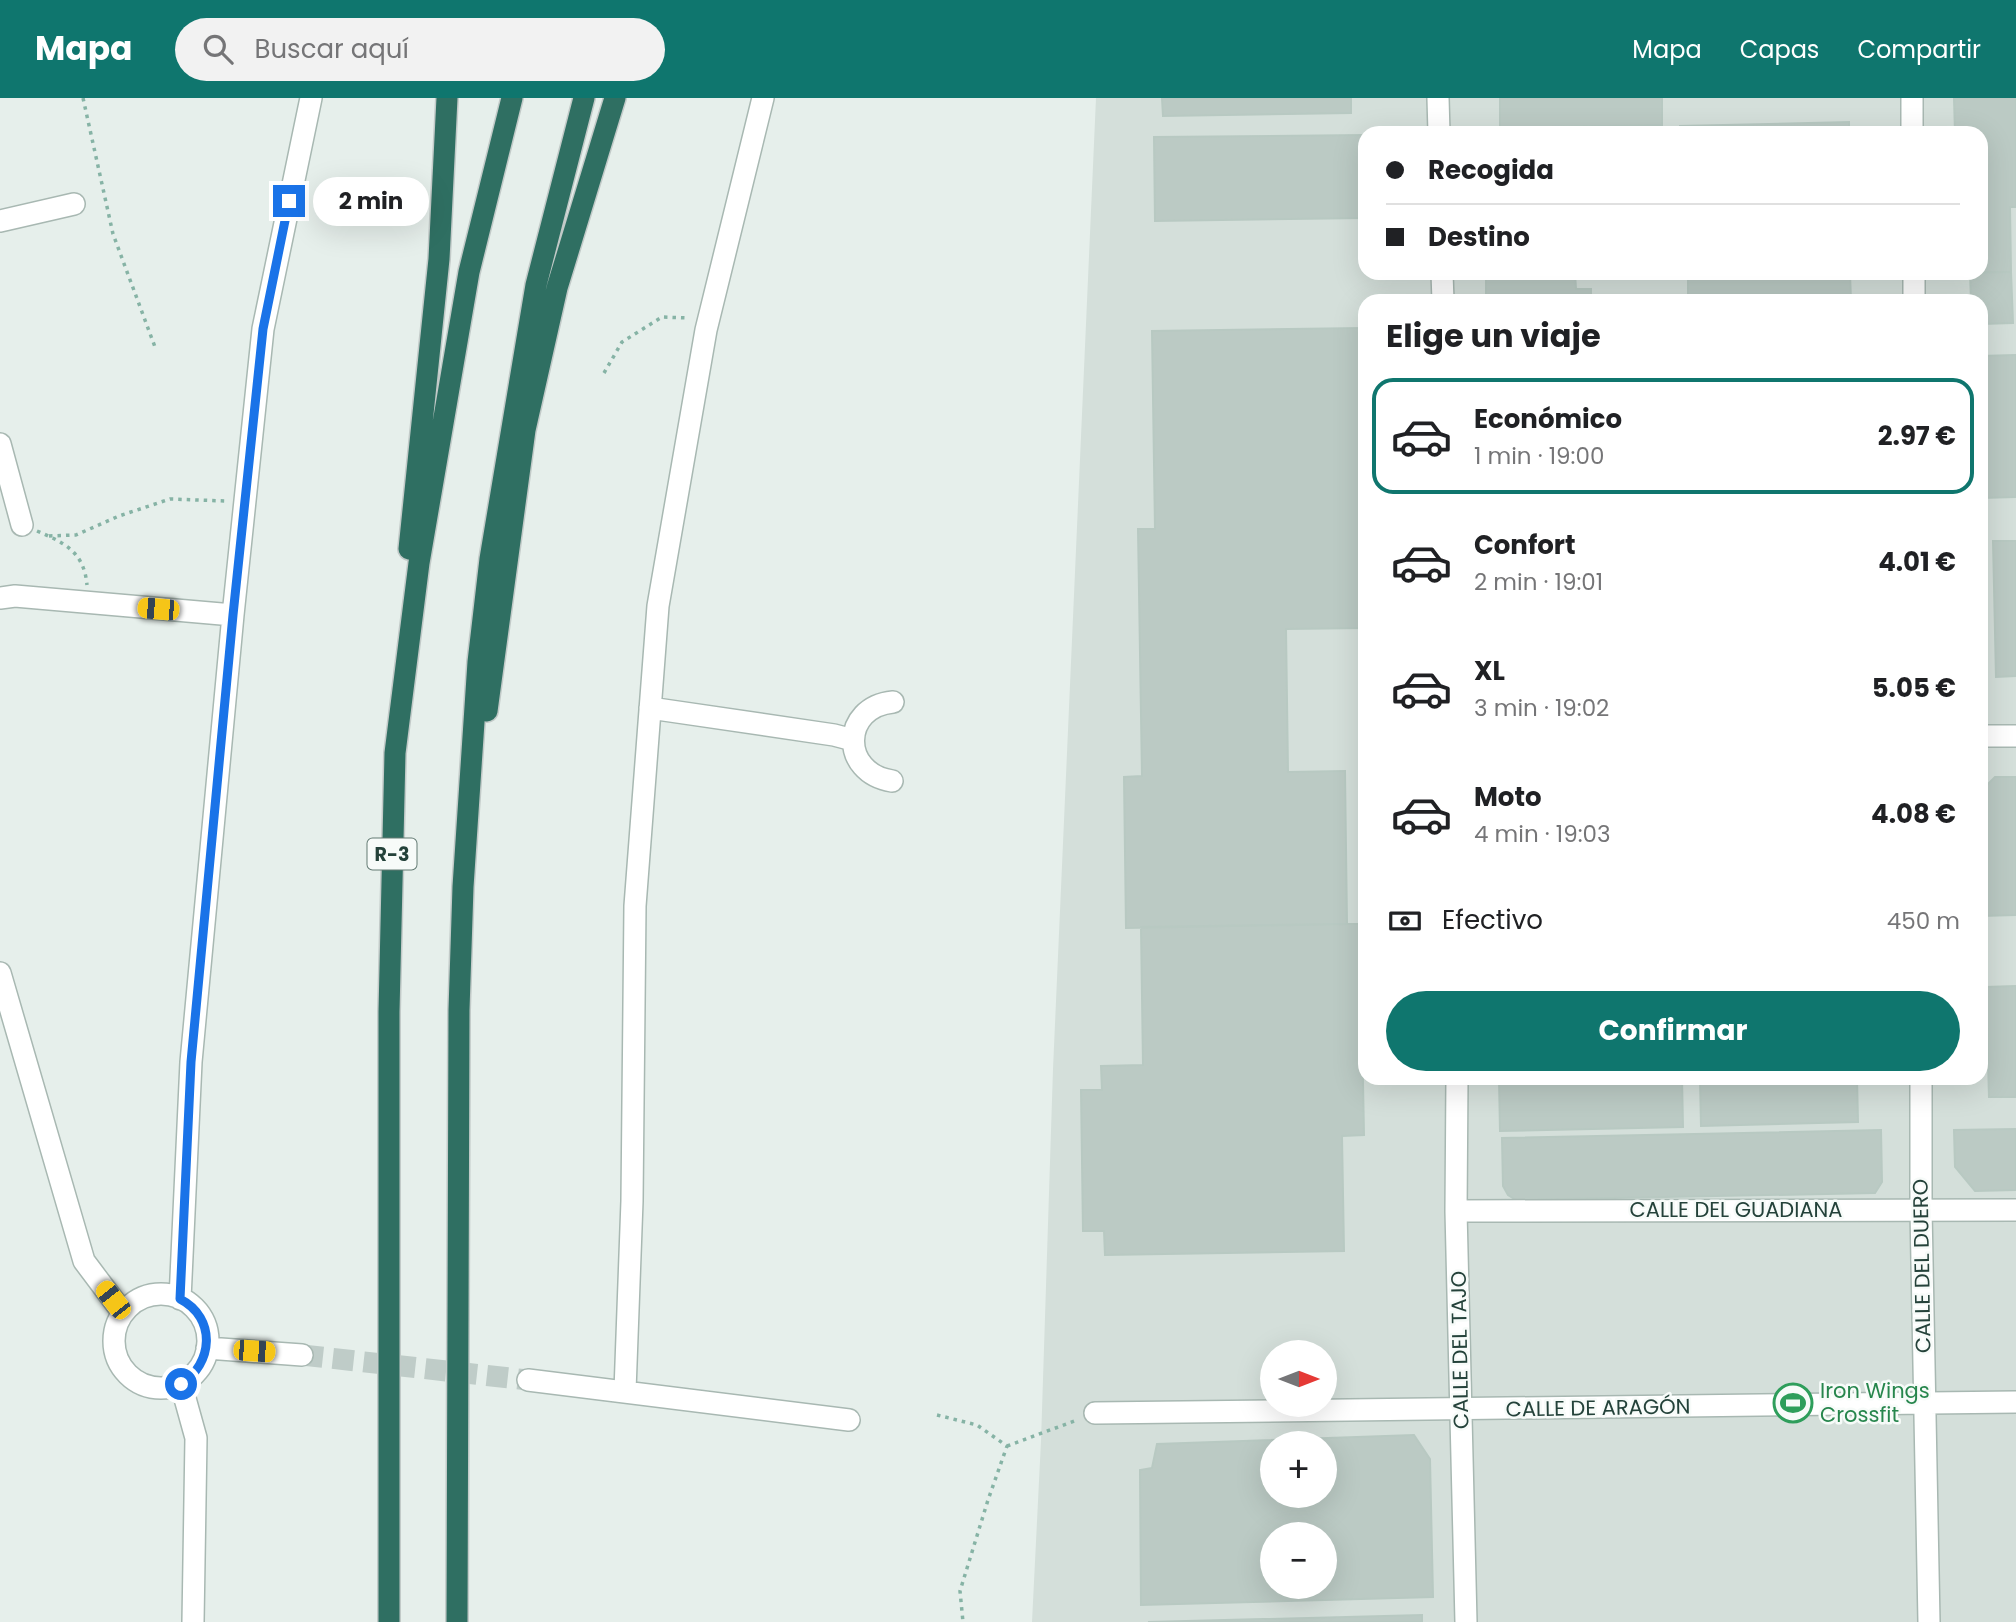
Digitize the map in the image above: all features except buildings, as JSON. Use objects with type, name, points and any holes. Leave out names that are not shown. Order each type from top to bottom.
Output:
[{"type":"highway","points":[[395,753],[412,509],[439,259],[447,98]]},
{"type":"highway","name":"R-3","points":[[389,1622],[388,1012],[395,753],[419,563],[469,272],[512,98]]},
{"type":"highway","points":[[457,1622],[459,1010],[463,887],[478,662],[491,559],[536,285],[584,98]]},
{"type":"highway","points":[[463,887],[526,430],[557,288],[615,98]]},
{"type":"street","points":[[180,1299],[191,1062],[263,329],[311,98]]},
{"type":"street","points":[[625,1391],[632,1201],[635,906],[658,606],[709,318],[763,98]]},
{"type":"street","points":[[1438,98],[1439,126]]},
{"type":"street","points":[[1912,98],[1912,126]]},
{"type":"street","points":[[0,221],[74,204]]},
{"type":"street","points":[[0,444],[22,525]]},
{"type":"street","points":[[0,598],[15,596],[233,615]]},
{"type":"street","points":[[892,781],[873,776],[864,768],[855,752],[853,740],[857,725],[867,711],[876,705],[893,702]]},
{"type":"street","points":[[650,708],[853,740]]},
{"type":"street","points":[[1988,736],[2016,736]]},
{"type":"street","points":[[0,973],[84,1261],[123,1313]]},
{"type":"street","name":"CALLE DEL TAJO","points":[[1457,1085],[1457,1211],[1466,1622]]},
{"type":"street","name":"CALLE DEL DUERO","points":[[1921,1085],[1929,1622]]},
{"type":"street","name":"CALLE DEL GUADIANA","points":[[1457,1211],[2016,1210]]},
{"type":"street","points":[[167,1295],[180,1299],[191,1305],[202,1319],[207,1348],[200,1367],[181,1384],[163,1388],[146,1386],[131,1378],[119,1362],[114,1345],[116,1328],[123,1313],[136,1302],[150,1296],[167,1295]]},
{"type":"street","points":[[207,1348],[302,1355]]},
{"type":"street","points":[[528,1380],[849,1420]]},
{"type":"street","points":[[181,1384],[196,1437],[193,1622]]},
{"type":"street","name":"CALLE DE ARAGÓN","points":[[1095,1413],[2016,1402]]},
{"type":"path","points":[[83,98],[113,234],[155,347]]},
{"type":"path","points":[[604,373],[622,342],[662,317],[709,318]]},
{"type":"path","points":[[49,536],[76,536],[119,516],[170,499],[245,503]]},
{"type":"path","points":[[22,525],[72,548],[86,576],[89,603]]},
{"type":"path","points":[[1007,1446],[1095,1413]]},
{"type":"path","points":[[937,1415],[977,1425],[1007,1446]]},
{"type":"path","points":[[963,1622],[960,1591],[1007,1446]]},
{"type":"shaded area","points":[[1096,98],[2016,98],[2016,1622],[1032,1622],[1041,1441],[1053,1069]]},
{"type":"tunnel","points":[[302,1355],[528,1380]]},
{"type":"place","name":"Iron Wings Crossfit","points":[[1793,1403]]},
{"type":"route","points":[[181,1384],[200,1367],[207,1348],[202,1319],[191,1305],[180,1299],[191,1062],[263,329],[289,201]]}]
